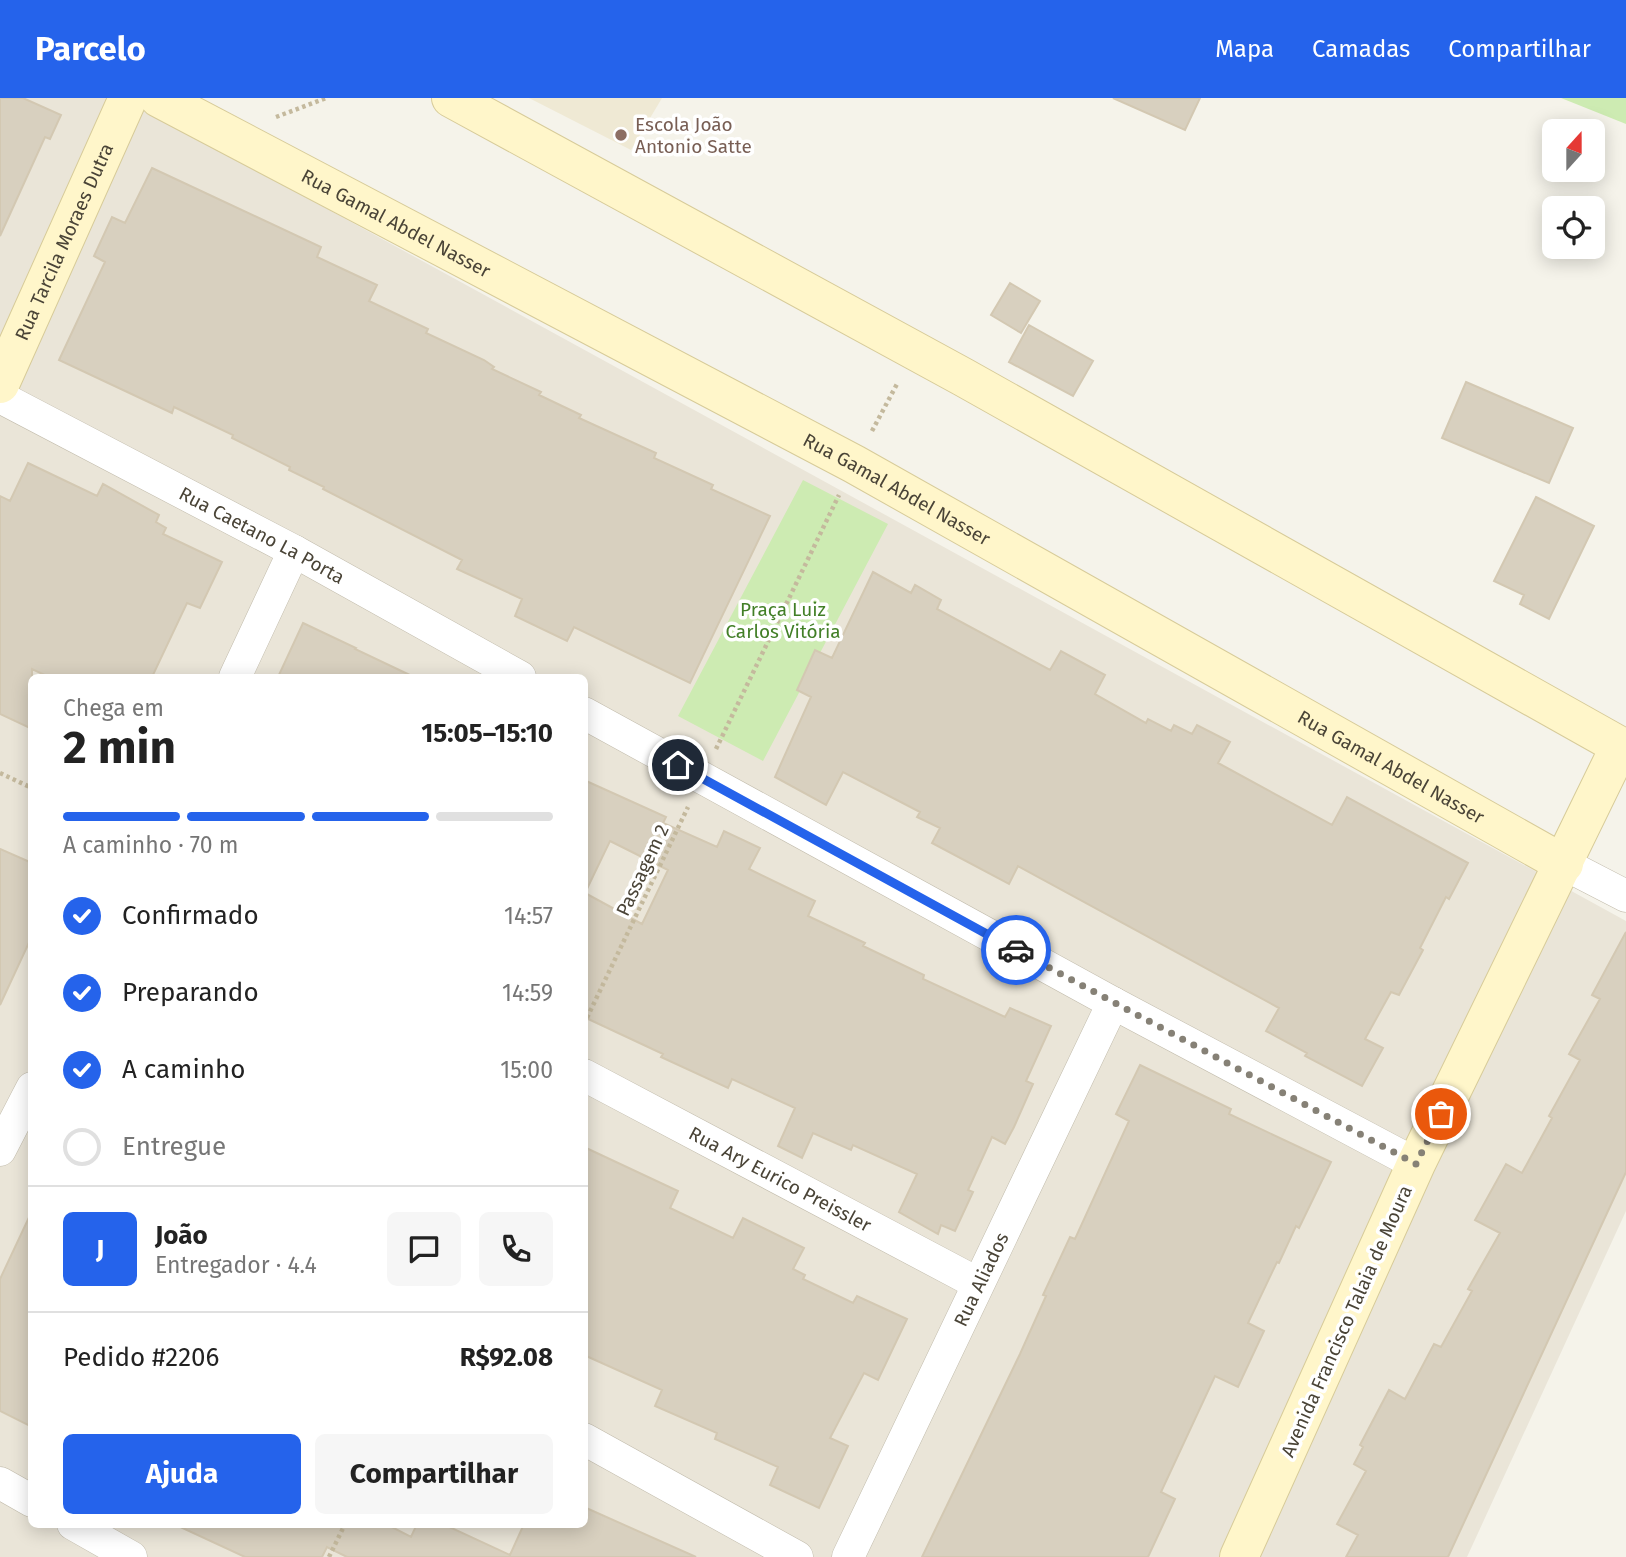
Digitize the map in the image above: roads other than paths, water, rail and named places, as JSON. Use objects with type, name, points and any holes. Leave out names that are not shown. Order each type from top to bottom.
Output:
[{"type":"street","name":"Rua Tarcila Moraes Dutra","points":[[0,384],[128,98]]},
{"type":"street","name":"Rua Gamal Abdel Nasser","points":[[159,98],[854,464],[1564,864],[1626,896]]},
{"type":"street","points":[[451,98],[915,351],[1623,748]]},
{"type":"street","name":"Rua Caetano La Porta","points":[[0,397],[293,551],[515,674]]},
{"type":"street","points":[[236,674],[293,551]]},
{"type":"street","points":[[588,715],[1113,1003],[1416,1164]]},
{"type":"street","name":"Avenida Francisco Talaia de Moura","points":[[1239,1557],[1416,1164],[1623,748]]},
{"type":"street","name":"Rua Aliados","points":[[848,1557],[1113,1003]]},
{"type":"street","name":"Rua Ary Eurico Preissler","points":[[588,1077],[977,1283]]},
{"type":"street","points":[[0,1150],[23,1124],[28,1104]]},
{"type":"street","points":[[588,1442],[797,1557]]},
{"type":"street","points":[[0,1483],[28,1498]]},
{"type":"street","points":[[80,1528],[131,1557]]},
{"type":"place","name":"Escola João Antonio Satte","points":[[621,135]]},
{"type":"park label","name":"Praça Luiz Carlos Vitória","points":[[783,620]]}]
